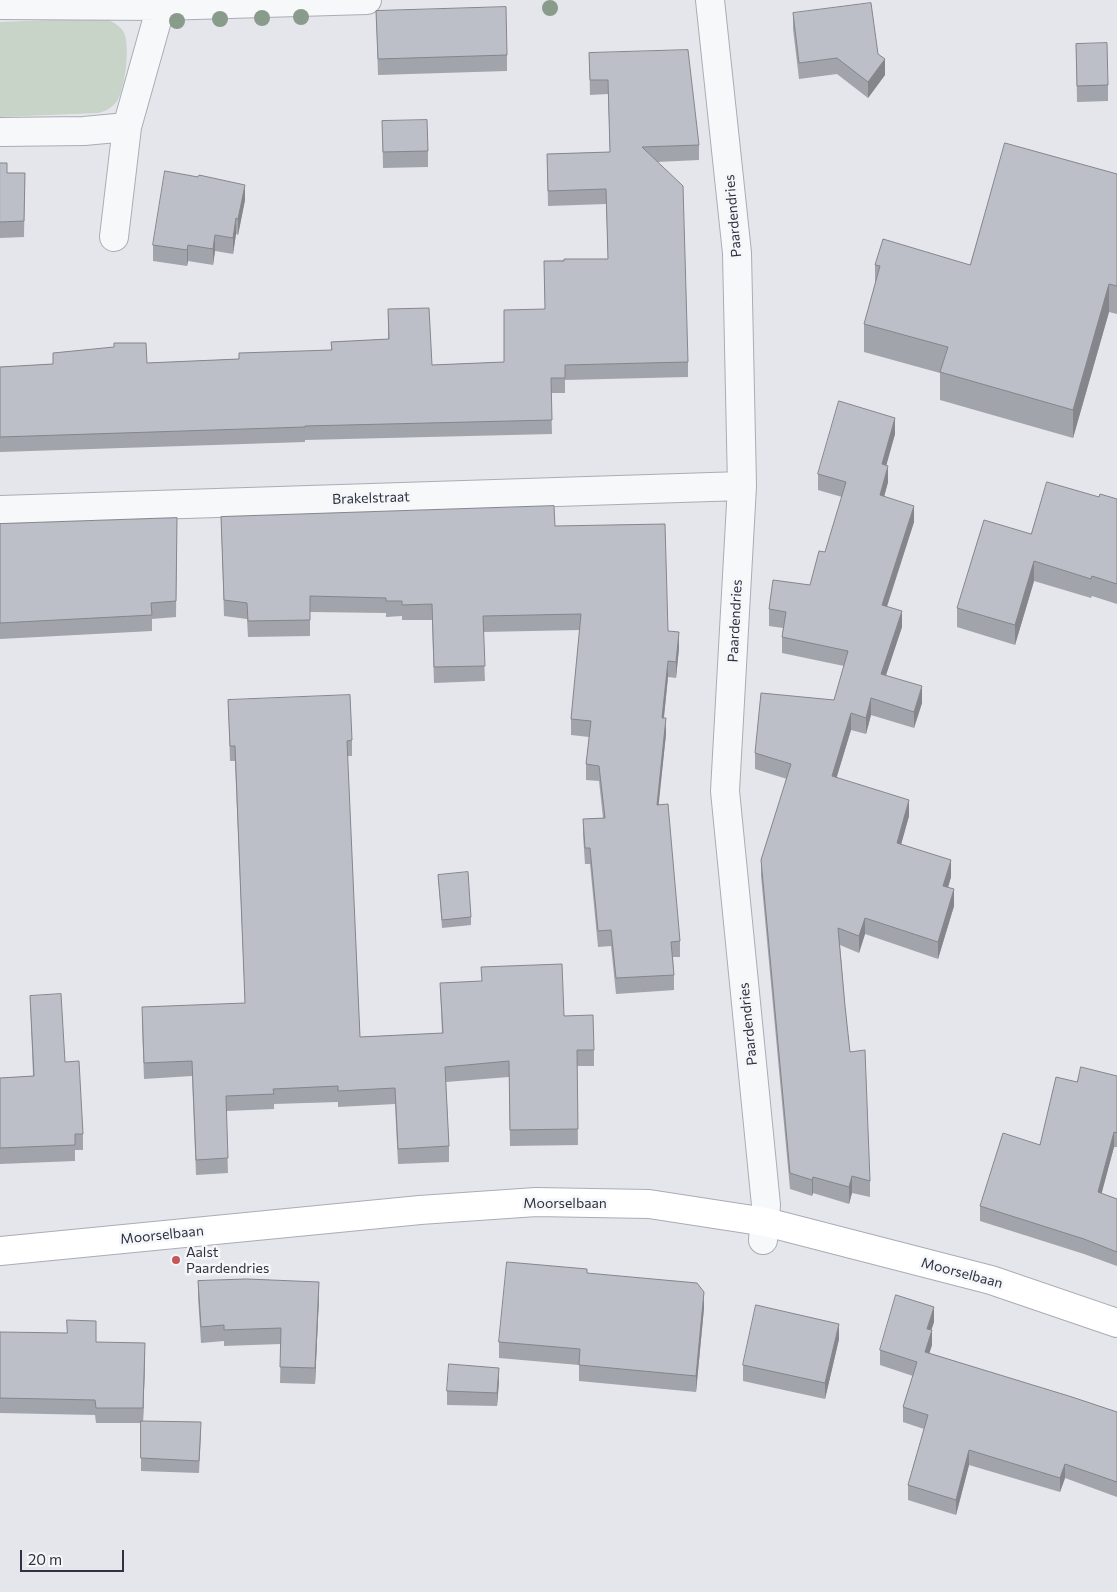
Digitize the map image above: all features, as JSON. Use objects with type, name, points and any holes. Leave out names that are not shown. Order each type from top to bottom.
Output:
[{"type":"main road","name":"Moorselbaan","points":[[0,1251],[410,1210],[536,1202],[649,1204],[991,1280],[1117,1322]]},
{"type":"street","points":[[0,5],[161,6],[367,0]]},
{"type":"street","name":"Paardendries","points":[[710,0],[737,253],[742,486],[725,792],[766,1205],[764,1231]]},
{"type":"street","points":[[114,237],[127,126],[161,6]]},
{"type":"street","points":[[0,132],[84,131],[127,126]]},
{"type":"street","name":"Brakelstraat","points":[[0,510],[742,486]]},
{"type":"green space","points":[[103,18],[114,23],[123,31],[127,45],[126,66],[120,95],[113,106],[98,113],[0,117],[0,22]]},
{"type":"building","points":[[871,3],[878,54],[885,59],[868,82],[837,58],[799,63],[793,13]]},
{"type":"building","points":[[506,7],[507,55],[378,59],[376,11]]},
{"type":"building","points":[[1107,43],[1108,85],[1077,86],[1076,44]]},
{"type":"building","points":[[688,50],[699,145],[642,147],[683,186],[688,362],[565,365],[565,378],[551,378],[552,420],[305,426],[0,437],[0,367],[53,364],[53,353],[114,347],[114,343],[146,343],[147,363],[239,359],[239,353],[332,350],[331,342],[389,339],[388,309],[429,308],[432,365],[504,362],[504,310],[545,309],[544,261],[608,259],[606,189],[548,191],[547,154],[610,152],[608,80],[590,80],[589,53]]},
{"type":"building","points":[[427,120],[428,151],[383,152],[382,121]]},
{"type":"building","points":[[1005,143],[1117,174],[1117,286],[1109,284],[1073,410],[940,372],[948,347],[864,324],[880,266],[875,265],[883,239],[970,265]]},
{"type":"building","points":[[0,163],[7,163],[7,173],[25,173],[24,221],[0,222]]},
{"type":"building","points":[[165,171],[198,177],[199,175],[245,185],[233,238],[215,235],[213,249],[188,245],[187,250],[153,245]]},
{"type":"building","points":[[839,401],[895,418],[882,464],[888,466],[880,495],[914,506],[882,605],[902,611],[881,674],[922,686],[914,712],[871,698],[866,718],[851,713],[832,776],[909,800],[897,843],[951,860],[943,886],[954,889],[938,942],[865,918],[859,936],[838,928],[850,1052],[865,1050],[870,1181],[852,1176],[849,1187],[813,1177],[812,1180],[790,1173],[761,860],[791,764],[755,753],[761,693],[834,700],[848,651],[782,637],[786,612],[769,609],[773,580],[810,585],[819,551],[825,552],[846,482],[818,474]]},
{"type":"building","points":[[1047,482],[1099,497],[1100,494],[1117,499],[1117,584],[1092,576],[1091,579],[1034,561],[1015,625],[957,608],[984,520],[1031,534]]},
{"type":"building","points":[[554,506],[555,526],[665,524],[668,631],[679,632],[676,662],[668,661],[662,718],[666,718],[657,805],[668,804],[680,941],[671,942],[674,975],[616,978],[611,930],[598,931],[590,848],[585,848],[583,819],[605,818],[599,766],[586,764],[591,721],[571,719],[581,614],[483,616],[485,666],[434,667],[432,604],[402,605],[402,601],[386,601],[386,598],[310,596],[310,620],[248,621],[247,603],[224,600],[221,517]]},
{"type":"building","points":[[177,518],[176,601],[151,603],[152,615],[0,623],[0,524]]},
{"type":"building","points":[[350,695],[352,740],[347,741],[360,1037],[443,1033],[440,983],[482,981],[481,967],[562,964],[564,1016],[593,1015],[594,1050],[577,1050],[578,1129],[510,1130],[509,1061],[445,1067],[449,1146],[398,1149],[395,1088],[338,1091],[338,1086],[273,1089],[274,1094],[226,1096],[228,1158],[196,1160],[192,1061],[144,1063],[142,1007],[245,1003],[235,746],[230,746],[228,700]]},
{"type":"building","points":[[468,872],[471,917],[442,920],[438,875]]},
{"type":"building","points":[[61,994],[65,1062],[79,1061],[83,1134],[75,1134],[75,1145],[0,1148],[0,1078],[34,1076],[30,996]]},
{"type":"building","points":[[1081,1067],[1117,1076],[1117,1133],[1114,1132],[1098,1192],[1117,1199],[1117,1252],[1084,1239],[980,1206],[1003,1133],[1040,1145],[1056,1077],[1077,1082]]},
{"type":"building","points":[[507,1262],[587,1269],[587,1273],[697,1283],[704,1292],[696,1376],[579,1365],[580,1349],[499,1342]]},
{"type":"building","points":[[247,1279],[319,1282],[315,1368],[280,1367],[281,1328],[224,1330],[224,1325],[201,1327],[198,1281]]},
{"type":"building","points":[[896,1295],[934,1307],[927,1329],[932,1330],[925,1352],[1117,1412],[1117,1482],[1065,1464],[1060,1478],[969,1450],[956,1500],[908,1485],[928,1415],[903,1407],[917,1362],[880,1350]]},
{"type":"building","points":[[756,1305],[839,1324],[825,1383],[743,1365]]},
{"type":"building","points":[[67,1320],[96,1321],[96,1342],[145,1343],[143,1408],[96,1408],[95,1400],[0,1398],[0,1332],[67,1333]]},
{"type":"building","points":[[449,1364],[499,1368],[497,1393],[447,1391]]},
{"type":"building","points":[[141,1421],[201,1422],[199,1461],[141,1458]]},
{"type":"place","name":"Aalst Paardendries","points":[[176,1260]]}]
